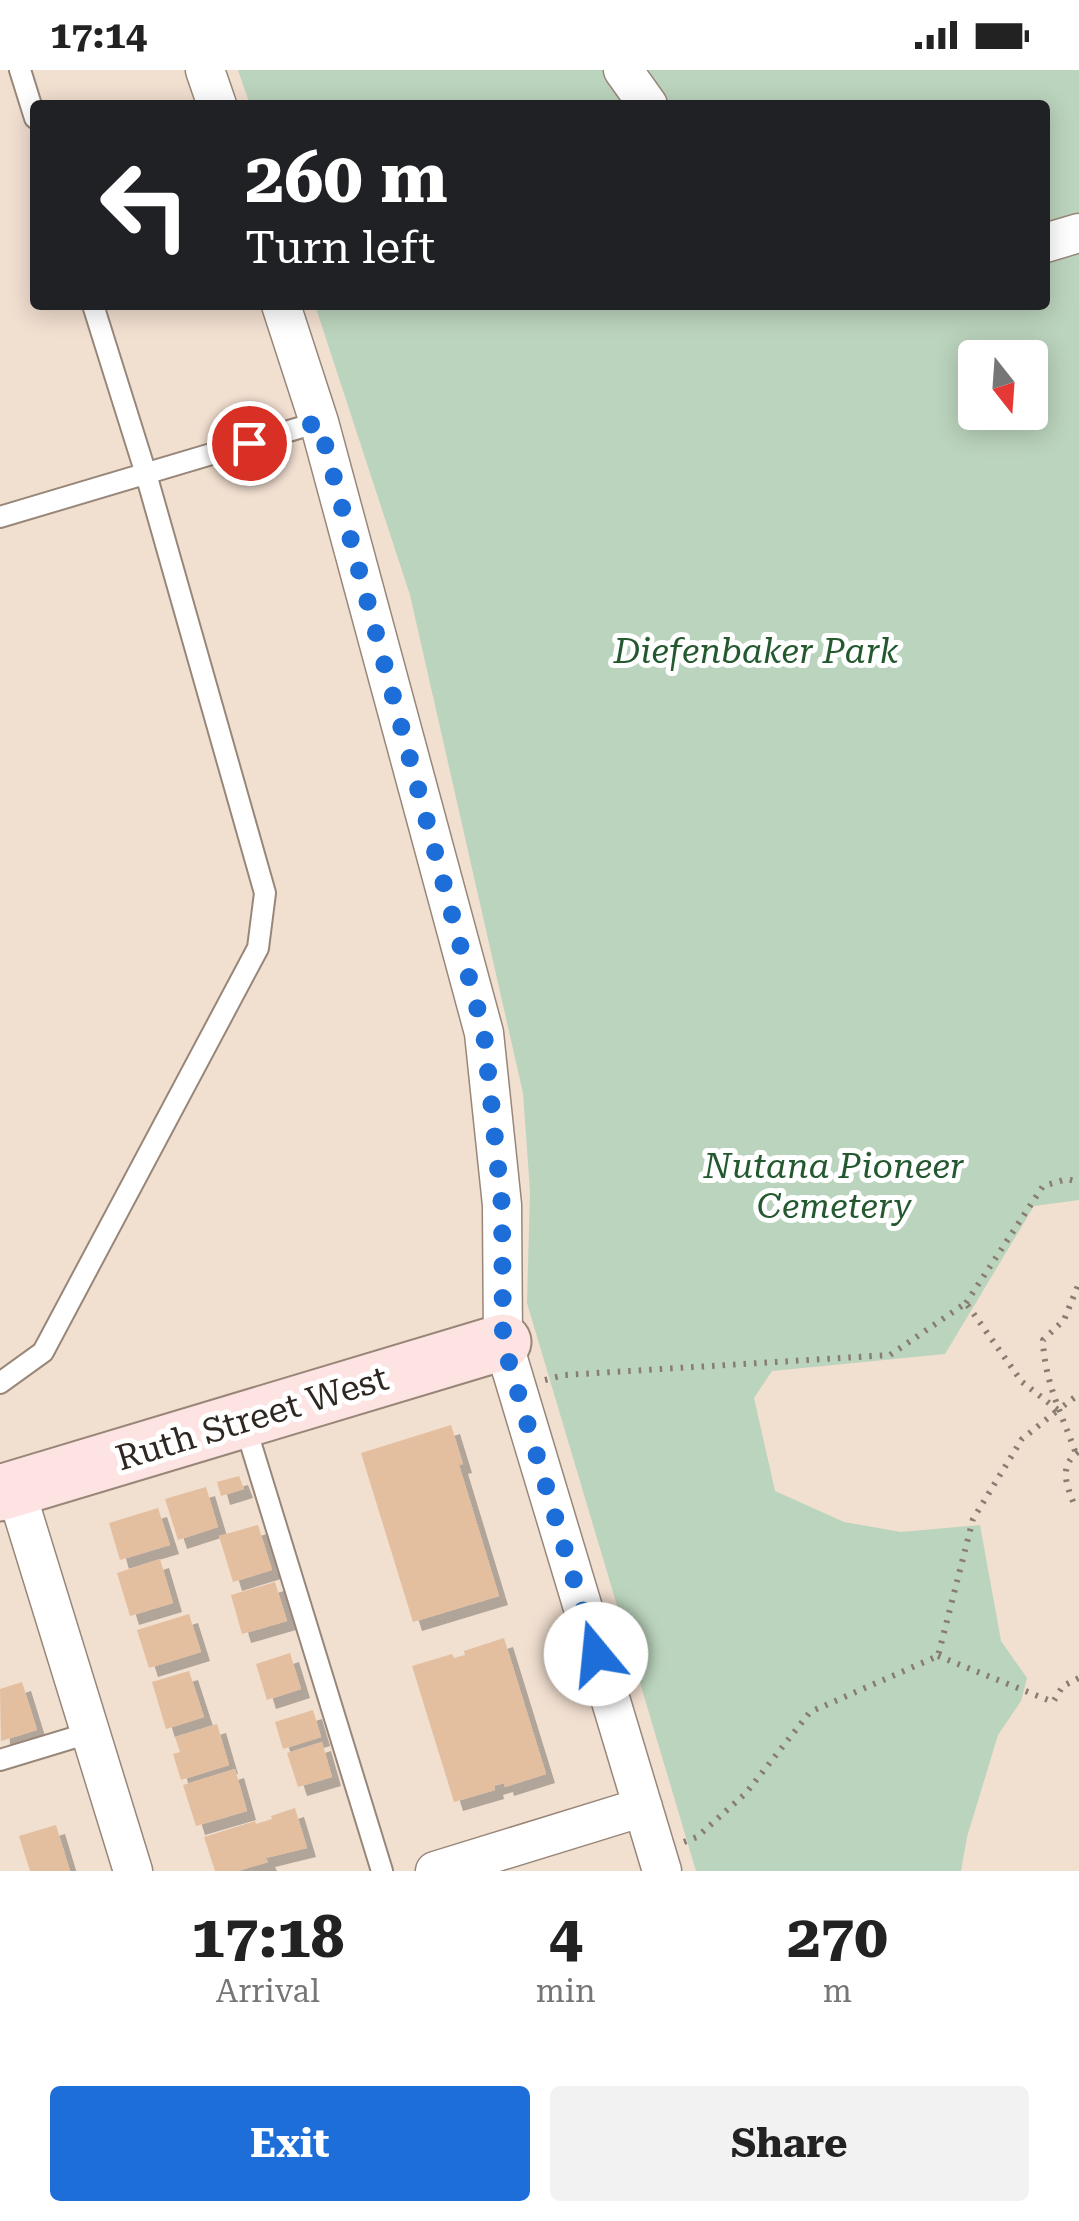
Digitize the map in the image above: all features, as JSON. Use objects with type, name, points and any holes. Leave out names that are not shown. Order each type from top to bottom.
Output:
[{"type":"street","points":[[206,70],[215,100]]},
{"type":"street","points":[[623,70],[644,100]]},
{"type":"street","points":[[1050,242],[1079,233]]},
{"type":"street","points":[[283,310],[319,422],[484,1033],[502,1206],[509,1364],[660,1861]]},
{"type":"street","name":"Ruth Street West","points":[[8,1491],[244,1420],[509,1364]]},
{"type":"street","points":[[8,1491],[134,1871]]},
{"type":"street","points":[[435,1871],[643,1808]]},
{"type":"lane","points":[[20,70],[30,102]]},
{"type":"lane","points":[[0,1384],[43,1352],[258,948],[266,894],[96,310]]},
{"type":"lane","points":[[0,517],[319,422]]},
{"type":"lane","points":[[244,1420],[382,1871]]},
{"type":"lane","points":[[0,1760],[89,1733]]},
{"type":"path","points":[[509,1364],[564,1375],[890,1356],[966,1303],[1043,1186],[1067,1179],[1079,1182]]},
{"type":"path","points":[[1079,1283],[1064,1320],[1043,1340],[1044,1359],[1058,1410],[1077,1452],[1063,1479],[1074,1504],[1079,1506]]},
{"type":"path","points":[[966,1303],[1022,1382],[1058,1410]]},
{"type":"path","points":[[938,1656],[973,1520],[1022,1440],[1079,1394]]},
{"type":"path","points":[[660,1861],[697,1837],[746,1793],[810,1712],[938,1656],[1053,1702],[1063,1686],[1079,1678]]},
{"type":"green space","points":[[238,70],[1079,70],[1079,1200],[1034,1206],[945,1354],[772,1371],[754,1398],[775,1491],[844,1522],[901,1532],[980,1525],[1001,1641],[1027,1678],[1021,1701],[998,1735],[967,1837],[961,1871],[696,1871],[527,1303],[530,1191],[523,1093],[410,595],[317,310],[1050,310],[1050,100],[248,100]]},
{"type":"building","points":[[451,1425],[463,1464],[459,1465],[499,1596],[413,1622],[361,1453]]},
{"type":"building","points":[[239,1476],[244,1489],[221,1496],[217,1482]]},
{"type":"building","points":[[206,1487],[218,1527],[178,1540],[165,1499]]},
{"type":"building","points":[[158,1508],[170,1545],[120,1560],[109,1523]]},
{"type":"building","points":[[258,1525],[272,1570],[233,1582],[219,1536]]},
{"type":"building","points":[[160,1559],[173,1603],[130,1616],[117,1573]]},
{"type":"building","points":[[275,1582],[287,1621],[242,1634],[231,1595]]},
{"type":"building","points":[[189,1614],[201,1652],[149,1668],[137,1630]]},
{"type":"building","points":[[504,1638],[546,1774],[505,1787],[504,1783],[494,1786],[495,1790],[454,1802],[412,1666],[452,1654],[454,1658],[465,1655],[464,1651]]},
{"type":"building","points":[[290,1653],[301,1689],[267,1700],[256,1664]]},
{"type":"building","points":[[189,1671],[204,1717],[166,1729],[152,1682]]},
{"type":"building","points":[[22,1682],[37,1730],[1,1741],[0,1689]]},
{"type":"building","points":[[313,1710],[321,1737],[283,1749],[275,1722]]},
{"type":"building","points":[[217,1724],[229,1765],[181,1780],[173,1754],[180,1752],[175,1737]]},
{"type":"building","points":[[322,1742],[332,1777],[298,1787],[287,1753]]},
{"type":"building","points":[[235,1769],[247,1811],[196,1826],[183,1785]]},
{"type":"building","points":[[295,1808],[307,1848],[266,1858],[268,1862],[238,1871],[215,1871],[204,1837],[272,1819],[271,1816]]},
{"type":"building","points":[[56,1825],[70,1871],[30,1871],[19,1836]]},
{"type":"route","points":[[249,443],[319,422],[484,1033],[502,1206],[503,1342],[596,1654]]},
{"type":"park label","name":"Diefenbaker Park","points":[[756,651]]},
{"type":"park label","name":"Nutana Pioneer Cemetery","points":[[834,1186]]}]
